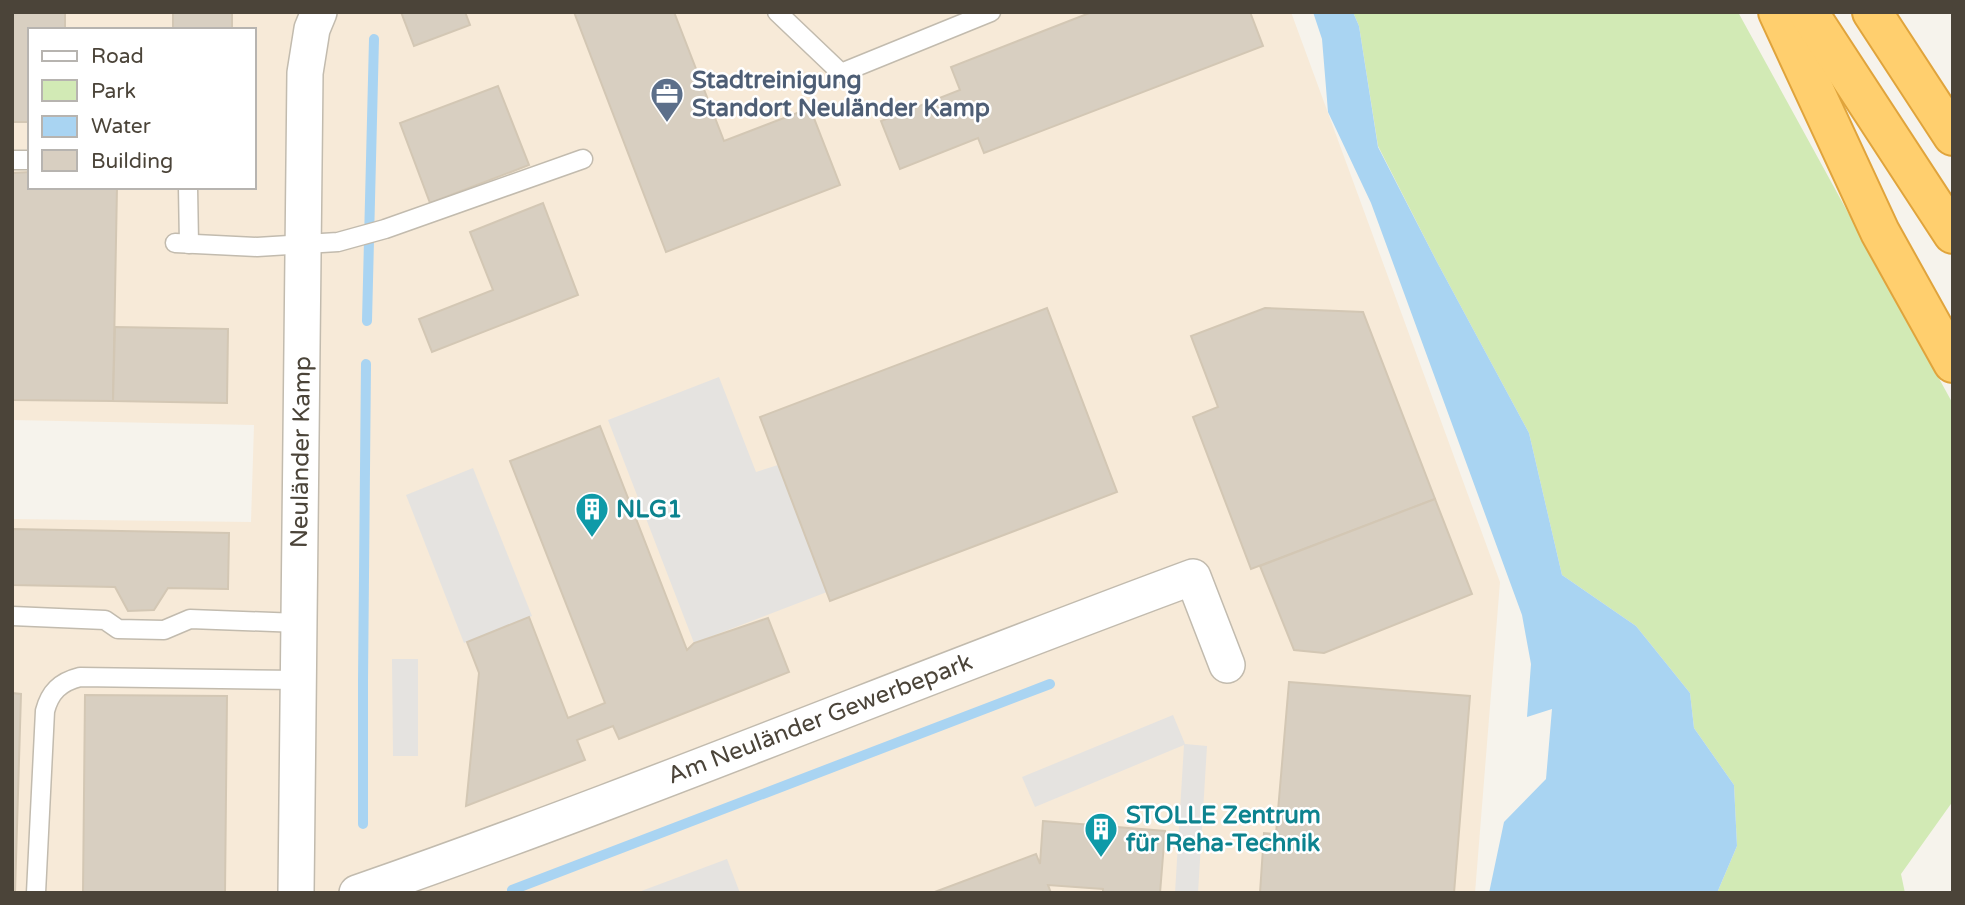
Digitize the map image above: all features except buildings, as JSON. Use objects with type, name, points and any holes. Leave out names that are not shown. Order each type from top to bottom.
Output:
[{"type":"highway","points":[[1778,12],[1881,232],[1953,363]]},
{"type":"highway","points":[[1808,12],[1953,234]]},
{"type":"highway","points":[[1872,12],[1953,136]]},
{"type":"street","name":"Neuländer Kamp","points":[[296,893],[305,73],[312,29],[319,12]]},
{"type":"street","name":"Am Neuländer Gewerbepark","points":[[358,893],[472,853],[1193,577],[1227,665]]},
{"type":"lane","points":[[777,12],[841,73],[991,12]]},
{"type":"lane","points":[[188,189],[182,244],[257,247],[338,242],[385,229],[583,159]]},
{"type":"lane","points":[[12,616],[105,620],[118,629],[164,630],[190,619],[299,622]]},
{"type":"lane","points":[[36,893],[45,711],[48,700],[57,688],[80,677],[298,680]]},
{"type":"shaded area","points":[[12,12],[1291,12],[1500,582],[1475,893],[12,893],[12,519],[251,522],[254,425],[12,420]]},
{"type":"shaded area","points":[[719,377],[756,472],[778,465],[827,592],[694,643],[608,420]]},
{"type":"shaded area","points":[[473,468],[532,616],[464,643],[406,495]]},
{"type":"shaded area","points":[[392,659],[418,659],[418,756],[393,756]]},
{"type":"shaded area","points":[[1173,715],[1185,744],[1207,746],[1198,893],[1175,893],[1184,745],[1035,807],[1022,777]]},
{"type":"shaded area","points":[[727,859],[740,893],[636,893]]},
{"type":"green space","points":[[1353,12],[1738,12],[1953,404],[1953,801],[1901,874],[1905,893],[1717,893],[1737,846],[1734,785],[1694,728],[1690,693],[1636,626],[1562,575],[1529,433],[1378,146],[1359,26]]},
{"type":"water","points":[[1313,12],[1353,12],[1359,26],[1378,147],[1529,433],[1562,575],[1636,626],[1690,693],[1694,728],[1734,785],[1737,846],[1717,893],[1489,893],[1504,822],[1546,779],[1552,709],[1527,717],[1531,664],[1522,615],[1371,203],[1328,112],[1322,39]]},
{"type":"waterway","points":[[367,321],[374,39]]},
{"type":"waterway","points":[[363,824],[366,364]]},
{"type":"waterway","points":[[512,890],[1050,684]]},
{"type":"place","name":"Stadtreinigung Standort Neuländer Kamp","points":[[667,124]]},
{"type":"place","name":"NLG1","points":[[592,539]]},
{"type":"place","name":"STOLLE Zentrum für Reha-Technik","points":[[1101,859]]}]
